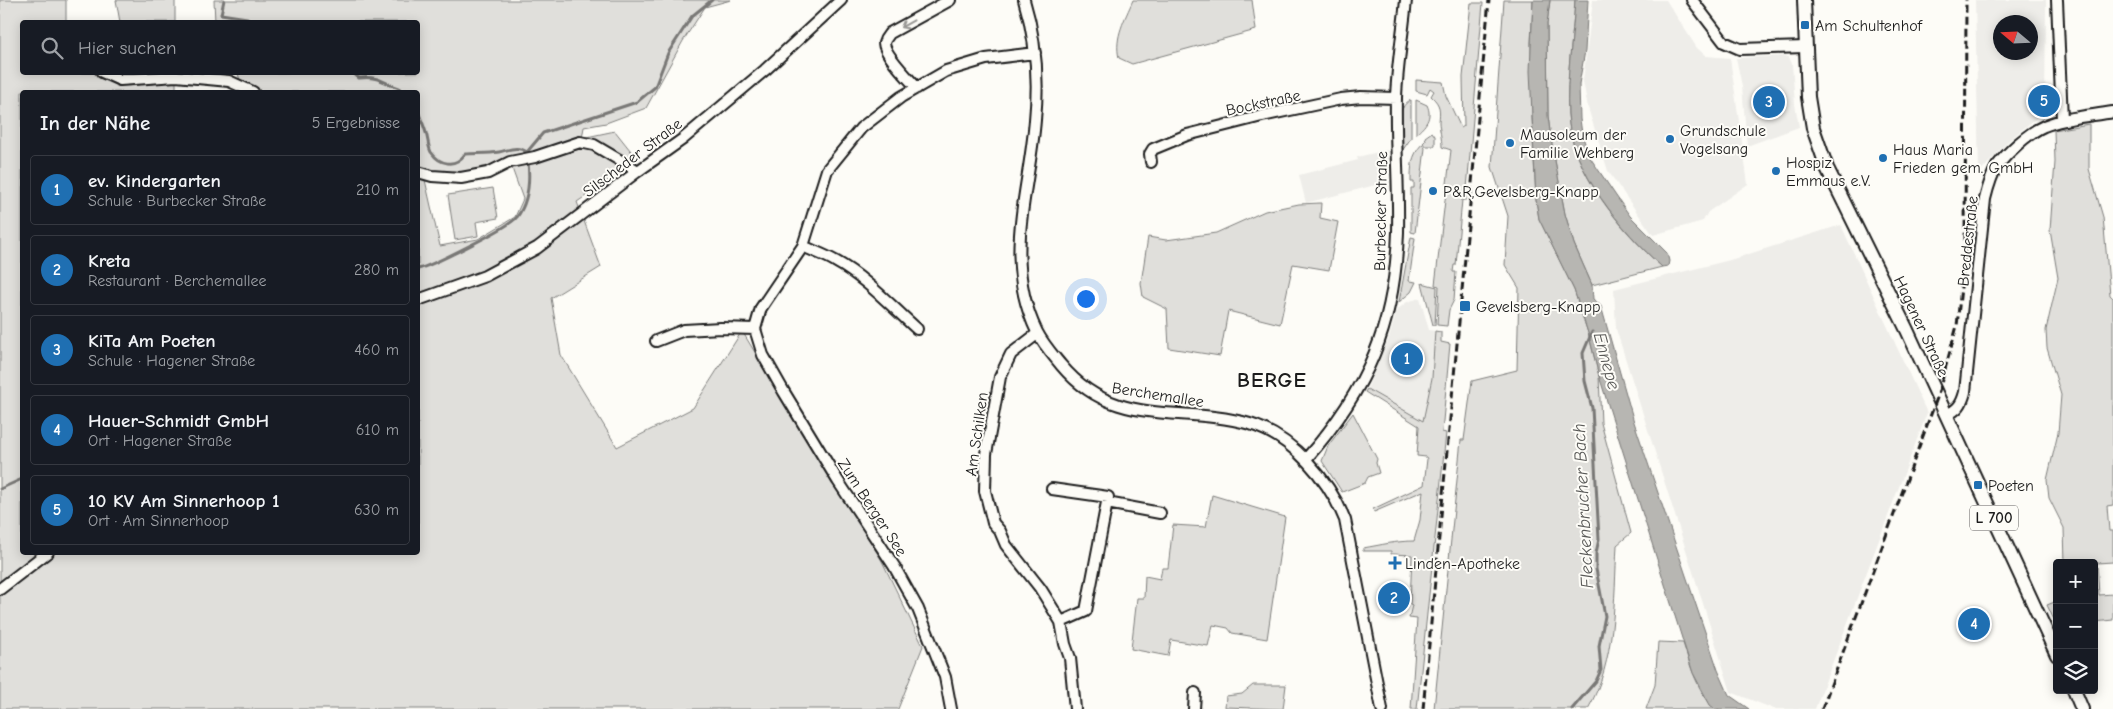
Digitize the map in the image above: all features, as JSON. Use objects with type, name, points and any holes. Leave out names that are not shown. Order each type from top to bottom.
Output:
[{"type":"main road","name":"Hagener Straße","points":[[1804,0],[1808,97],[1814,128],[1824,160],[1946,415],[2054,649]]},
{"type":"main road","points":[[2076,694],[2082,709]]},
{"type":"street","name":"Silscheder Straße","points":[[420,299],[485,276],[537,248],[683,139],[765,70],[842,0]]},
{"type":"street","points":[[917,88],[888,54],[884,44],[886,38],[890,33],[950,0]]},
{"type":"street","name":"Berchemallee","points":[[1024,0],[1032,31],[1037,83],[1036,119],[1020,238],[1019,270],[1021,289],[1038,334],[1046,348],[1072,379],[1102,400],[1114,405],[1153,412],[1235,421],[1252,425],[1272,434],[1306,459],[1337,501],[1345,520],[1382,709]]},
{"type":"street","name":"Burbecker Straße","points":[[1306,459],[1347,409],[1374,359],[1386,324],[1395,271],[1398,232],[1396,98],[1406,0]]},
{"type":"street","points":[[1692,0],[1724,42],[1732,46],[1740,49],[1806,47]]},
{"type":"street","points":[[2057,0],[2062,120]]},
{"type":"street","points":[[656,341],[684,330],[755,329],[761,308],[803,246],[828,170],[861,128],[901,97],[946,71],[986,59],[1035,53]]},
{"type":"street","points":[[109,75],[120,80],[176,76],[228,81],[248,90]]},
{"type":"street","name":"Bockstraße","points":[[1151,162],[1150,154],[1153,149],[1188,135],[1262,116],[1341,99],[1396,98]]},
{"type":"street","name":"Breddestraße","points":[[1946,415],[1956,411],[1962,402],[1965,392],[1985,199],[1989,183],[1998,166],[2019,144],[2043,126],[2062,120],[2113,112]]},
{"type":"street","points":[[420,173],[432,176],[461,178],[488,173],[510,162],[535,157],[580,142],[594,145],[638,171]]},
{"type":"street","points":[[803,246],[851,271],[874,288],[917,328]]},
{"type":"street","name":"Zum Berger See","points":[[755,329],[764,355],[784,392],[838,481],[894,566],[918,609],[945,677],[951,709]]},
{"type":"street","name":"Am Schilken","points":[[1038,334],[1011,354],[1000,377],[986,454],[985,490],[993,523],[1000,531],[1006,546],[1040,588],[1061,622],[1070,658],[1075,709]]},
{"type":"street","points":[[1052,488],[1108,497],[1086,611],[1061,622]]},
{"type":"street","points":[[1107,503],[1160,513]]},
{"type":"street","points":[[0,589],[44,555]]},
{"type":"street","points":[[1194,709],[1195,693]]},
{"type":"shaded area","points":[[0,0],[66,0],[66,20],[20,20],[20,75],[97,75],[115,85],[142,79],[176,77],[176,90],[20,90],[20,555],[420,555],[420,175],[431,178],[425,180],[440,246],[478,239],[515,217],[523,199],[509,160],[491,168],[463,175],[420,170],[420,90],[252,90],[241,85],[238,75],[420,75],[420,20],[215,20],[214,0],[731,0],[705,7],[683,41],[646,108],[606,123],[584,127],[582,138],[615,131],[638,160],[577,202],[601,267],[551,298],[561,355],[617,447],[693,408],[742,331],[882,561],[923,646],[898,709],[0,709]]},
{"type":"shaded area","points":[[116,0],[175,0],[175,20],[120,20]]},
{"type":"shaded area","points":[[1133,0],[1252,0],[1256,30],[1132,64],[1119,58],[1118,43],[1121,28]]},
{"type":"shaded area","points":[[1504,0],[1533,0],[1531,43],[1532,118],[1536,200],[1539,219],[1574,290],[1589,336],[1599,376],[1601,423],[1631,533],[1617,545],[1614,608],[1609,650],[1604,671],[1588,709],[1434,709],[1461,440],[1464,440],[1472,381],[1517,370],[1519,288],[1505,265],[1508,216],[1492,167]]},
{"type":"shaded area","points":[[1550,0],[1575,0],[1569,71],[1568,114],[1571,136],[1578,157],[1588,178],[1615,218],[1630,236],[1662,267],[1592,285],[1574,244],[1565,214],[1548,116],[1547,24]]},
{"type":"shaded area","name":"Grundschule Vogelsang","points":[[1593,0],[1666,0],[1697,48],[1706,56],[1730,58],[1748,184],[1708,212],[1703,221],[1653,235],[1608,171],[1588,108],[1583,81]]},
{"type":"shaded area","points":[[1975,0],[2046,0],[2045,111],[2007,142],[1979,174]]},
{"type":"shaded area","points":[[1471,3],[1483,3],[1466,200],[1462,200],[1456,265],[1454,265],[1453,272],[1456,272],[1454,300],[1449,310],[1447,326],[1437,325],[1439,286],[1435,285],[1451,150],[1442,147],[1439,108],[1437,102],[1431,96],[1434,91],[1430,88],[1427,94],[1416,91],[1416,80],[1443,82],[1446,96],[1461,128],[1464,126],[1463,77]]},
{"type":"shaded area","points":[[1789,57],[1792,64],[1799,127],[1747,146],[1742,86],[1736,58]]},
{"type":"shaded area","points":[[1411,100],[1411,138],[1402,151],[1401,115],[1406,103]]},
{"type":"shaded area","points":[[1416,100],[1427,105],[1429,118],[1416,134]]},
{"type":"shaded area","points":[[2089,124],[2089,169],[2103,217],[2110,295],[2113,298],[2113,505],[2107,506],[2109,531],[2113,531],[2113,562],[2098,563],[2098,559],[2065,559],[2064,528],[2049,498],[2047,480],[2058,433],[2061,395],[2047,348],[2046,330],[2058,278],[2050,230],[2055,162],[2054,130]]},
{"type":"shaded area","points":[[1432,132],[1435,136],[1435,146],[1425,146],[1423,143],[1426,140],[1425,137]]},
{"type":"shaded area","points":[[1422,144],[1425,148],[1415,233],[1411,232],[1411,188],[1414,188],[1414,182],[1411,182],[1411,171],[1414,157]]},
{"type":"shaded area","points":[[1387,150],[1389,158],[1384,174],[1387,182],[1306,203],[1299,175],[1358,160],[1357,157]]},
{"type":"shaded area","points":[[493,188],[498,218],[476,222],[478,236],[455,240],[448,195]]},
{"type":"shaded area","points":[[1321,203],[1320,218],[1338,222],[1329,270],[1293,264],[1280,324],[1228,311],[1220,356],[1169,348],[1167,309],[1143,297],[1141,283],[1148,237],[1166,240],[1216,233],[1265,211],[1299,204]]},
{"type":"shaded area","points":[[1841,225],[1927,413],[1815,709],[1774,709],[1731,692],[1616,329],[1614,289],[1730,260]]},
{"type":"shaded area","points":[[1411,237],[1415,238],[1409,281],[1416,282],[1411,292],[1399,302]]},
{"type":"shaded area","points":[[1422,283],[1437,287],[1435,325],[1433,325]]},
{"type":"shaded area","points":[[1420,298],[1429,330],[1435,331],[1432,378],[1423,421],[1367,389],[1389,338],[1397,310],[1407,302]]},
{"type":"shaded area","points":[[1435,331],[1441,332],[1441,342],[1450,344],[1442,432],[1446,433],[1417,709],[1411,709],[1417,619],[1409,618],[1412,605],[1410,604],[1412,555],[1391,554],[1391,551],[1363,551],[1363,548],[1395,542],[1414,541],[1420,520],[1423,491],[1374,512],[1373,509],[1424,485],[1427,459],[1426,457],[1417,456],[1419,426],[1365,392],[1367,389],[1423,421],[1432,378]]},
{"type":"shaded area","points":[[1353,413],[1377,459],[1376,463],[1379,473],[1368,477],[1365,483],[1342,492],[1322,461],[1328,446]]},
{"type":"shaded area","points":[[1212,495],[1285,517],[1267,639],[1232,633],[1228,628],[1213,625],[1208,646],[1171,640],[1168,656],[1131,649],[1137,598],[1144,598],[1145,576],[1160,579],[1162,568],[1168,568],[1173,525],[1206,527]]},
{"type":"shaded area","points":[[2098,579],[2099,595],[2113,594],[2113,620],[2098,622]]},
{"type":"shaded area","points":[[2053,603],[2053,618],[2047,605]]},
{"type":"shaded area","points":[[1658,642],[1683,643],[1699,687],[1715,709],[1646,709],[1655,685]]},
{"type":"shaded area","points":[[1253,685],[1286,685],[1283,709],[1225,707],[1226,696],[1242,694]]},
{"type":"water","name":"Ennepe","points":[[1533,0],[1550,0],[1547,24],[1548,116],[1565,214],[1574,244],[1592,285],[1593,299],[1601,306],[1634,422],[1718,670],[1729,695],[1749,709],[1715,709],[1710,705],[1693,673],[1599,376],[1589,336],[1574,290],[1539,219],[1536,200],[1530,71]]},
{"type":"water","points":[[1575,0],[1588,0],[1585,51],[1579,84],[1582,134],[1589,156],[1630,216],[1667,253],[1668,266],[1662,267],[1615,218],[1601,198],[1578,157],[1571,136],[1568,114],[1569,71]]},
{"type":"waterway","points":[[224,0],[221,14],[247,18],[248,20]]},
{"type":"waterway","points":[[420,116],[431,152],[443,162],[452,163],[465,154],[495,153],[516,148],[527,152],[543,133],[637,102],[655,87],[668,53],[692,16],[712,0]]},
{"type":"waterway","points":[[356,75],[359,78],[380,80],[400,90]]},
{"type":"waterway","points":[[420,268],[470,246],[517,217],[528,191],[528,162]]},
{"type":"waterway","name":"Fleckenbrucher Bach","points":[[1572,709],[1596,681],[1601,670],[1599,646],[1605,616],[1596,569],[1596,553],[1599,539],[1592,408],[1585,381],[1583,353],[1592,332]]},
{"type":"waterway","points":[[0,489],[20,480]]},
{"type":"railway","points":[[1423,709],[1489,0]]},
{"type":"railway","points":[[1822,709],[1937,398],[1957,326],[1965,248],[1966,0]]},
{"type":"place","name":"Am Schultenhof","points":[[1805,25]]},
{"type":"place","name":"10 KV Am Sinnerhoop 1","points":[[2044,101]]},
{"type":"place","name":"KiTa Am Poeten","points":[[1769,102]]},
{"type":"place","name":"Grundschule Vogelsang","points":[[1670,139]]},
{"type":"place","name":"Mausoleum der Familie Wehberg","points":[[1510,143]]},
{"type":"place","name":"Haus Maria Frieden gem. GmbH","points":[[1883,158]]},
{"type":"place","name":"Hospiz Emmaus e.V.","points":[[1776,171]]},
{"type":"place","name":"P&R,Gevelsberg-Knapp","points":[[1433,191]]},
{"type":"place","name":"Gevelsberg-Knapp","points":[[1465,306]]},
{"type":"place","name":"ev. Kindergarten","points":[[1407,359]]},
{"type":"place","name":"Poeten","points":[[1978,485]]},
{"type":"place","name":"Linden-Apotheke","points":[[1395,563]]},
{"type":"place","name":"Kreta","points":[[1394,598]]},
{"type":"place","name":"Hauer-Schmidt GmbH","points":[[1974,624]]},
{"type":"district","name":"BERGE","points":[[1272,380]]}]
